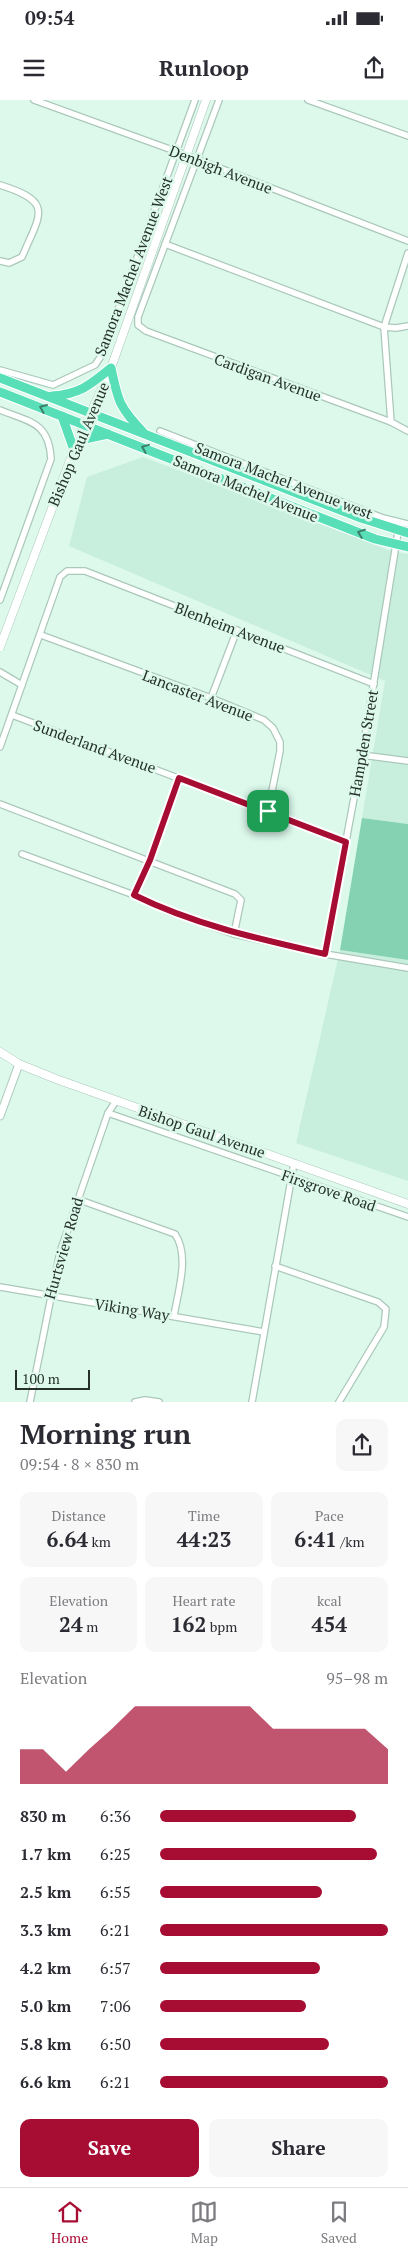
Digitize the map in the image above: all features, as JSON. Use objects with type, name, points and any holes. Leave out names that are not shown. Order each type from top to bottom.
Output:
[{"type":"highway","points":[[51,396],[67,395],[84,390],[111,368],[116,394],[124,412],[145,434]]},
{"type":"highway","points":[[0,378],[92,413]]},
{"type":"highway","points":[[0,392],[86,425]]},
{"type":"highway","name":"Samora Machel Avenue","points":[[92,413],[403,532]]},
{"type":"highway","points":[[62,416],[68,428],[74,450]]},
{"type":"highway","name":"Samora Machel Avenue","points":[[86,425],[310,513],[397,546],[408,548]]},
{"type":"highway","points":[[80,440],[111,434]]},
{"type":"main road","name":"Bishop Gaul Avenue","points":[[0,647],[74,450],[111,368],[206,100]]},
{"type":"main road","name":"Bishop Gaul Avenue","points":[[0,1052],[19,1064],[116,1101],[408,1204]]},
{"type":"street","name":"Denbigh Avenue","points":[[34,100],[186,155],[408,241]]},
{"type":"street","name":"Samora Machel Avenue West","points":[[0,370],[53,385],[95,365],[101,356],[196,100]]},
{"type":"street","points":[[219,100],[164,244],[384,327],[408,326]]},
{"type":"street","points":[[308,100],[408,136]]},
{"type":"street","points":[[0,185],[32,198],[38,204],[39,216],[22,257],[9,263],[0,261]]},
{"type":"street","name":"Cardigan Avenue","points":[[164,244],[138,317],[138,325],[146,331],[391,422],[408,431]]},
{"type":"street","points":[[391,422],[384,327],[408,253]]},
{"type":"street","name":"Bishop Gaul Avenue","points":[[0,410],[32,422],[45,432],[50,444],[51,459],[0,600]]},
{"type":"street","name":"Samora Machel Avenue west","points":[[160,431],[383,518],[408,524]]},
{"type":"street","name":"Hampden Street","points":[[325,954],[362,755],[397,546],[403,532]]},
{"type":"street","name":"Blenheim Avenue","points":[[41,635],[60,577],[67,571],[85,571],[374,684]]},
{"type":"street","points":[[211,698],[237,630]]},
{"type":"street","points":[[0,747],[41,635]]},
{"type":"street","name":"Lancaster Avenue","points":[[41,635],[211,698],[264,720],[273,728],[280,742],[280,751],[268,811]]},
{"type":"street","points":[[0,672],[22,685]]},
{"type":"street","name":"Sunderland Avenue","points":[[12,716],[346,842]]},
{"type":"street","points":[[362,755],[408,761]]},
{"type":"street","points":[[134,895],[150,860],[179,778]]},
{"type":"street","points":[[0,804],[150,860],[240,897],[241,905],[234,934]]},
{"type":"street","points":[[22,854],[134,895],[173,913],[234,934],[325,954],[408,968]]},
{"type":"street","points":[[0,1116],[19,1064]]},
{"type":"street","name":"Hurtsview Road","points":[[30,1402],[60,1252],[108,1113],[116,1101]]},
{"type":"street","name":"Firsgrove Road","points":[[108,1113],[408,1217]]},
{"type":"street","points":[[252,1402],[294,1163]]},
{"type":"street","points":[[77,1199],[175,1234],[181,1243],[184,1254],[174,1316]]},
{"type":"street","points":[[275,1266],[378,1302],[386,1310],[384,1328],[339,1402]]},
{"type":"street","name":"Viking Way","points":[[0,1287],[264,1332]]},
{"type":"street","points":[[135,1402],[145,1400],[159,1402]]},
{"type":"shaded area","points":[[143,457],[391,551],[408,554],[408,824],[362,818],[385,681],[69,546],[87,477]]},
{"type":"shaded area","points":[[340,950],[408,960],[408,1181],[296,1143]]},
{"type":"green space","points":[[362,818],[408,824],[408,960],[340,950]]},
{"type":"route","points":[[179,778],[268,811],[346,842],[325,954],[234,934],[173,913],[134,895],[150,860],[179,778]]}]
